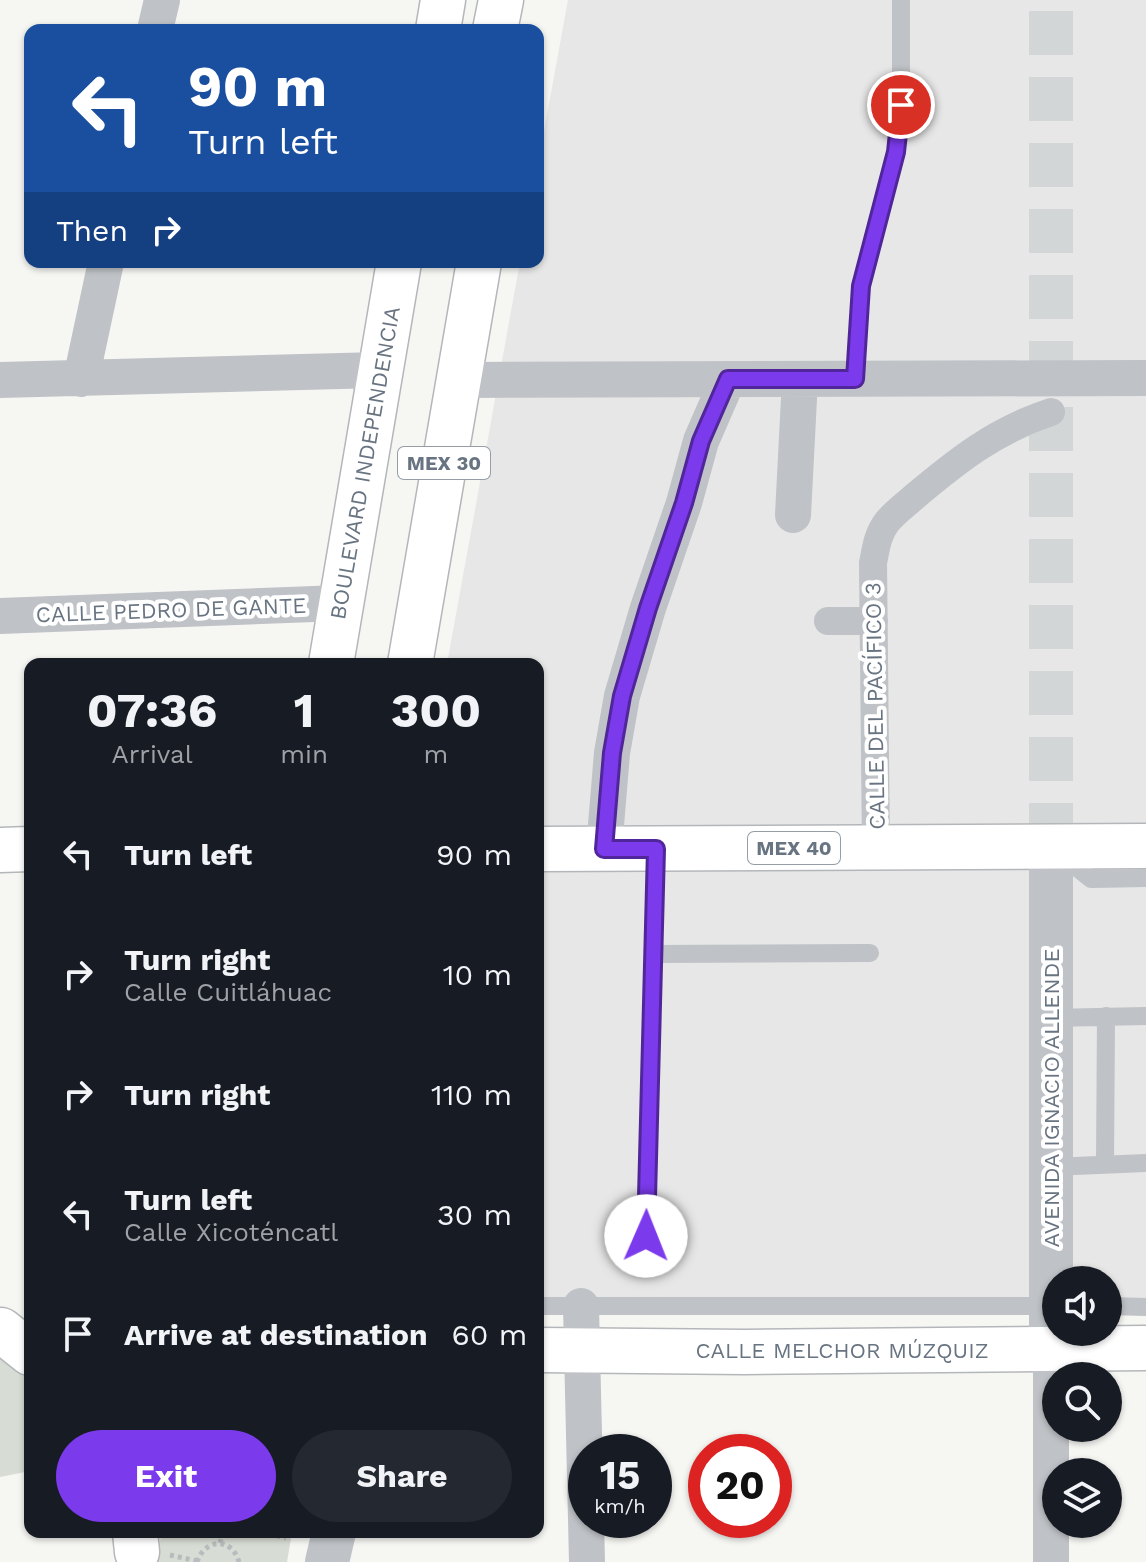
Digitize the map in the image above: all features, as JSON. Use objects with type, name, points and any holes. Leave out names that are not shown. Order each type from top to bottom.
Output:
[{"type":"main road","points":[[439,24],[443,0]]},
{"type":"main road","points":[[496,24],[501,0]]},
{"type":"main road","points":[[521,24],[526,0]]},
{"type":"main road","name":"BOULEVARD INDEPENDENCIA","points":[[332,658],[398,268]]},
{"type":"main road","name":"MEX 30","points":[[411,658],[478,268]]},
{"type":"main road","name":"MEX 40","points":[[544,849],[1146,846]]},
{"type":"main road","points":[[0,850],[24,849]]},
{"type":"main road","name":"CALLE MELCHOR MÚZQUIZ","points":[[544,1350],[745,1352],[1042,1321]]},
{"type":"main road","points":[[0,1330],[24,1331]]},
{"type":"main road","points":[[0,1330],[24,1348]]},
{"type":"main road","name":"CALLE MELCHOR MÚZQUIZ","points":[[1122,1341],[1146,1348]]},
{"type":"street","points":[[156,24],[162,0]]},
{"type":"street","points":[[81,379],[105,268]]},
{"type":"street","points":[[0,380],[380,370]]},
{"type":"street","points":[[458,380],[1146,378]]},
{"type":"street","points":[[604,849],[612,753],[622,696],[701,441],[728,379]]},
{"type":"street","points":[[793,515],[800,379]]},
{"type":"street","name":"CALLE DEL PACÍFICO 3","points":[[876,848],[873,563],[878,536],[888,521],[929,485],[991,437],[1022,421],[1051,412]]},
{"type":"street","name":"CALLE PEDRO DE GANTE","points":[[0,616],[341,603]]},
{"type":"street","points":[[828,621],[874,621]]},
{"type":"street","name":"AVENIDA IGNACIO ALLENDE","points":[[1051,847],[1052,1266]]},
{"type":"street","points":[[581,1306],[587,1562]]},
{"type":"street","points":[[1051,1562],[1053,1346]]},
{"type":"street","points":[[327,1562],[333,1538]]},
{"type":"lane","points":[[855,379],[861,286],[896,152],[901,105],[901,0]]},
{"type":"lane","points":[[1051,847],[1091,879],[1146,878]]},
{"type":"lane","points":[[646,1236],[656,849]]},
{"type":"lane","points":[[653,954],[870,953]]},
{"type":"lane","points":[[1105,1164],[1106,1016]]},
{"type":"lane","points":[[1051,1018],[1146,1016]]},
{"type":"lane","points":[[1051,1167],[1146,1163]]},
{"type":"lane","points":[[544,1306],[1042,1320]]},
{"type":"lane","points":[[1122,1306],[1146,1307]]},
{"type":"path","points":[[220,1543],[221,1538]]},
{"type":"path","points":[[142,1546],[197,1562],[205,1548],[220,1543],[234,1550],[239,1562]]},
{"type":"shaded area","points":[[568,0],[1146,0],[1146,1309],[1122,1310],[1122,1266],[1042,1266],[1042,1310],[544,1313],[544,658],[448,658],[519,268],[544,268],[544,131]]},
{"type":"shaded area","points":[[0,1324],[24,1335],[24,1472],[0,1477]]},
{"type":"shaded area","points":[[161,1538],[291,1538],[287,1562],[155,1562]]},
{"type":"tunnel","points":[[1051,0],[1051,847]]},
{"type":"route","points":[[646,1236],[656,849],[604,849],[612,753],[622,696],[701,441],[728,379],[855,379],[861,286],[896,152],[901,105]]}]
